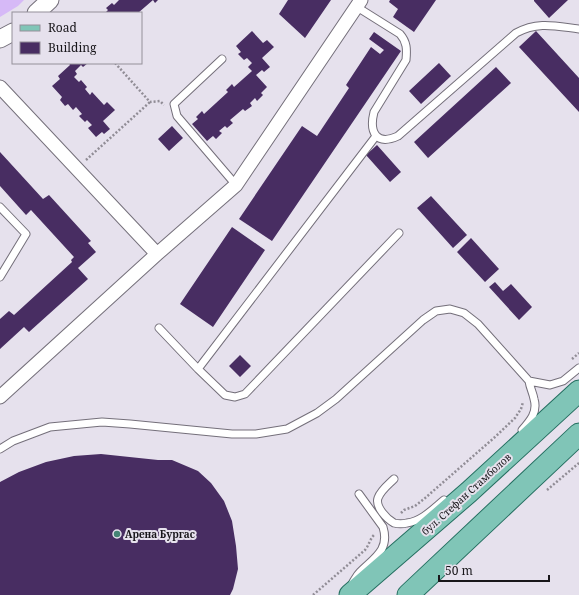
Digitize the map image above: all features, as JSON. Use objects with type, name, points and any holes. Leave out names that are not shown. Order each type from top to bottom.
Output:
[{"type":"main road","name":"бул. Стефан Стамболов","points":[[350,595],[466,492],[490,473],[579,391]]},
{"type":"main road","points":[[408,595],[579,434]]},
{"type":"street","points":[[37,12],[50,0]]},
{"type":"street","points":[[0,398],[157,254],[236,185],[359,4]]},
{"type":"street","points":[[0,39],[12,33]]},
{"type":"street","points":[[0,87],[157,254]]},
{"type":"lane","points":[[359,4],[400,34],[405,40],[407,50],[406,60],[374,112],[372,121],[373,130],[376,136],[382,140],[391,139],[398,136],[516,33],[525,28],[537,25],[579,29]]},
{"type":"lane","points":[[222,59],[174,104],[177,116],[236,185]]},
{"type":"lane","points":[[198,369],[376,136]]},
{"type":"lane","points":[[0,207],[26,234],[0,278]]},
{"type":"lane","points":[[159,328],[225,395],[235,397],[245,394],[399,233]]},
{"type":"lane","points":[[0,449],[13,441],[50,427],[102,422],[232,434],[256,434],[287,429],[317,413],[336,399],[423,320],[436,311],[450,309],[464,313],[478,324],[529,381],[530,389],[535,400],[536,409],[531,420],[516,436]]},
{"type":"lane","points":[[529,381],[550,385],[563,381],[579,368]]},
{"type":"lane","points":[[490,473],[506,448]]},
{"type":"lane","points":[[394,479],[384,488],[378,500],[378,504],[382,512],[394,522],[402,524],[422,518],[449,496]]},
{"type":"lane","points":[[344,595],[359,573],[381,552],[385,539],[383,527],[359,494]]},
{"type":"path","points":[[117,64],[150,102]]},
{"type":"path","points":[[77,168],[150,102],[160,101],[177,116]]},
{"type":"path","points":[[391,521],[404,510],[415,506],[424,499],[496,437],[515,418],[521,409],[526,394],[530,389]]},
{"type":"path","points":[[313,595],[365,550],[373,536],[383,527]]},
{"type":"shaded area","points":[[0,0],[24,0],[18,6],[0,17]]},
{"type":"building","points":[[119,0],[153,0],[139,12],[106,12],[108,10],[106,8],[112,3],[114,5]]},
{"type":"building","points":[[288,0],[331,0],[305,38],[279,14]]},
{"type":"building","points":[[390,0],[436,0],[414,32],[393,17],[398,9],[389,2]]},
{"type":"building","points":[[534,0],[568,0],[549,18]]},
{"type":"building","points":[[252,31],[263,43],[267,40],[274,47],[262,58],[270,67],[264,72],[262,70],[256,75],[267,87],[261,93],[263,95],[257,101],[255,98],[250,103],[252,106],[245,111],[243,109],[230,120],[233,123],[227,128],[225,126],[219,131],[222,133],[216,139],[213,136],[207,141],[192,124],[198,119],[196,117],[202,111],[204,114],[228,92],[226,90],[232,84],[234,87],[252,71],[248,67],[252,63],[247,58],[244,60],[238,54],[241,52],[236,46]]},
{"type":"building","points":[[536,31],[579,78],[579,112],[519,47]]},
{"type":"building","points":[[374,32],[401,51],[272,241],[239,219],[302,126],[317,136],[349,88],[346,85],[371,47],[380,54],[384,50],[369,39]]},
{"type":"building","points":[[439,63],[451,76],[421,104],[409,91]]},
{"type":"building","points":[[87,64],[83,67],[81,65],[75,71],[77,74],[74,77],[79,82],[81,80],[87,87],[85,89],[90,95],[92,92],[104,105],[107,102],[115,110],[103,121],[110,129],[104,134],[102,132],[96,137],[88,128],[92,125],[87,120],[85,122],[79,116],[82,114],[76,107],[73,110],[68,104],[65,106],[60,100],[62,97],[52,86],[60,79],[58,76],[70,65]]},
{"type":"building","points":[[496,67],[511,83],[428,158],[414,142]]},
{"type":"building","points":[[172,126],[183,138],[169,151],[158,139]]},
{"type":"building","points":[[377,145],[401,172],[390,182],[366,155]]},
{"type":"building","points":[[0,152],[43,199],[49,195],[91,241],[88,243],[96,252],[78,268],[88,279],[29,332],[24,327],[0,349],[0,319],[9,311],[14,315],[72,262],[71,260],[74,257],[31,210],[26,215],[0,186]]},
{"type":"building","points":[[431,196],[467,235],[453,248],[417,208]]},
{"type":"building","points":[[232,227],[265,250],[213,327],[180,304]]},
{"type":"building","points":[[471,238],[499,269],[485,282],[457,252]]},
{"type":"building","points":[[495,282],[503,291],[511,284],[532,307],[519,320],[489,287]]},
{"type":"building","points":[[240,355],[251,366],[240,377],[229,366]]},
{"type":"building","name":"Арена Бургас","points":[[101,454],[172,460],[198,471],[211,483],[224,501],[232,521],[238,569],[230,595],[0,595],[0,482],[19,472],[46,462],[74,456]]},
{"type":"place","name":"Арена Бургас","points":[[117,534]]}]
